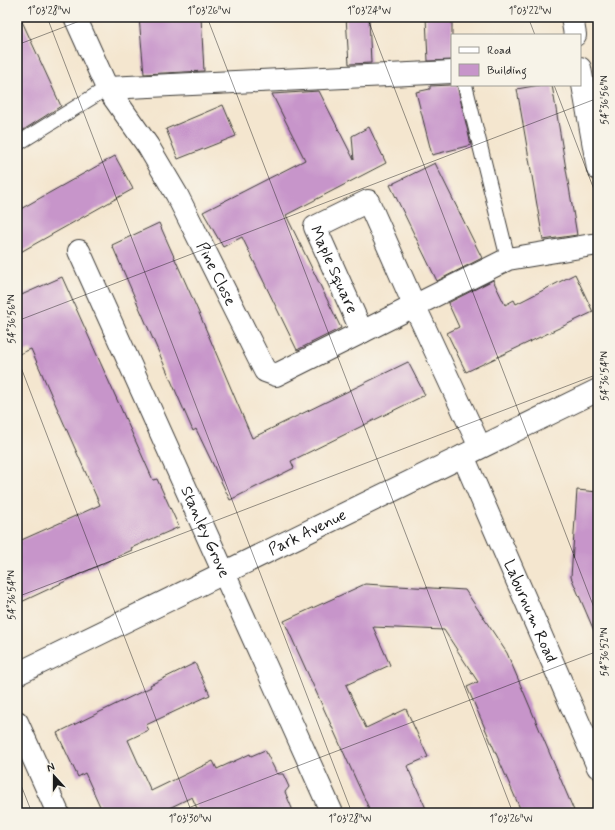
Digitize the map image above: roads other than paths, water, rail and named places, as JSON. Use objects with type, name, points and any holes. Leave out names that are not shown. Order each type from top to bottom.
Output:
[{"type":"street","points":[[75,17],[107,88],[451,72]]},
{"type":"street","points":[[572,17],[575,34]]},
{"type":"street","points":[[581,74],[598,169]]},
{"type":"street","name":"Pine Close","points":[[107,88],[148,146],[177,195],[265,370],[276,375],[362,332]]},
{"type":"street","name":"Maple Square","points":[[415,307],[362,332],[315,227],[368,201],[415,307],[471,451]]},
{"type":"street","points":[[415,307],[508,259],[598,244]]},
{"type":"street","name":"Stanley Grove","points":[[79,251],[332,813]]},
{"type":"street","name":"Park Avenue","points":[[17,674],[598,390]]},
{"type":"street","name":"Laburnum Road","points":[[471,451],[598,767]]},
{"type":"street","points":[[17,722],[58,813]]},
{"type":"lane","points":[[465,86],[508,259]]},
{"type":"lane","points":[[17,144],[107,88]]}]
